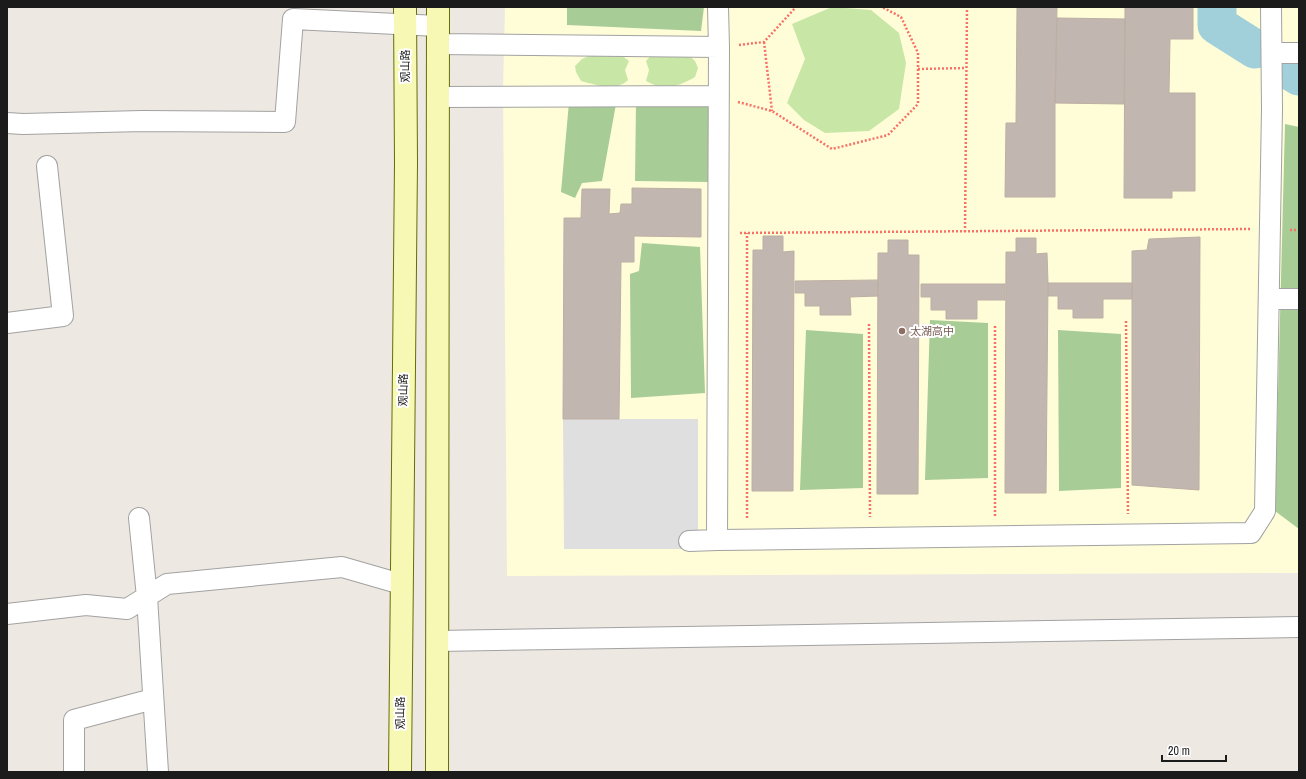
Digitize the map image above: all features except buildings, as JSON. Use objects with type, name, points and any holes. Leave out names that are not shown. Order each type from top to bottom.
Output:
[{"type":"main road","name":"观山路","points":[[400,772],[406,163],[405,16]]},
{"type":"main road","points":[[437,772],[438,26]]},
{"type":"street","points":[[717,540],[718,7]]},
{"type":"street","points":[[690,541],[1251,533],[1265,511],[1272,109],[1271,7]]},
{"type":"street","points":[[7,123],[22,124],[142,121],[285,122],[292,13],[405,16],[438,26],[719,47]]},
{"type":"street","points":[[1272,53],[1299,53]]},
{"type":"street","points":[[438,97],[719,96]]},
{"type":"street","points":[[7,322],[63,316],[47,166]]},
{"type":"street","points":[[1269,299],[1299,299]]},
{"type":"street","points":[[139,518],[147,597],[158,772]]},
{"type":"street","points":[[7,614],[86,605],[127,609],[167,584],[342,567],[401,584]]},
{"type":"street","points":[[438,641],[1299,627]]},
{"type":"street","points":[[74,772],[74,720],[153,699]]},
{"type":"path","points":[[719,47],[764,42],[796,7]]},
{"type":"path","points":[[719,96],[772,111],[832,149],[888,135],[918,104],[918,53],[901,17],[882,7]]},
{"type":"path","points":[[965,232],[967,7]]},
{"type":"path","points":[[764,42],[772,111]]},
{"type":"path","points":[[918,69],[966,68]]},
{"type":"path","points":[[718,233],[1270,229]]},
{"type":"path","points":[[747,233],[747,540]]},
{"type":"path","points":[[1126,321],[1128,534]]},
{"type":"path","points":[[870,324],[870,538]]},
{"type":"path","points":[[995,326],[995,536]]},
{"type":"shaded area","name":"太湖高中","points":[[505,7],[1299,7],[1299,573],[507,576],[503,89]]},
{"type":"shaded area","points":[[563,419],[698,419],[698,549],[564,549]]},
{"type":"green space","points":[[567,7],[704,7],[701,31],[567,25]]},
{"type":"green space","points":[[832,7],[871,10],[899,33],[906,63],[899,109],[869,131],[825,133],[804,120],[787,103],[805,59],[792,24]]},
{"type":"green space","points":[[653,53],[689,55],[695,61],[698,68],[695,77],[677,85],[664,87],[646,81],[649,70],[646,61]]},
{"type":"green space","points":[[593,54],[621,55],[629,61],[625,70],[628,80],[623,84],[612,87],[599,86],[581,81],[576,72],[575,66],[582,59]]},
{"type":"green space","points":[[569,102],[616,104],[602,181],[582,183],[575,198],[561,192]]},
{"type":"green space","points":[[636,103],[710,104],[709,182],[635,181]]},
{"type":"green space","points":[[1285,124],[1299,127],[1299,529],[1275,511]]},
{"type":"green space","points":[[642,243],[700,247],[705,393],[631,398],[630,274],[639,271]]},
{"type":"green space","points":[[930,320],[988,323],[988,478],[925,480]]},
{"type":"green space","points":[[806,330],[863,334],[863,488],[800,490]]},
{"type":"green space","points":[[1058,330],[1121,334],[1121,488],[1059,491]]},
{"type":"waterway","points":[[1217,7],[1217,25],[1255,49]]},
{"type":"waterway","points":[[1289,70],[1299,76]]},
{"type":"place","name":"太湖高中","points":[[902,331]]}]
